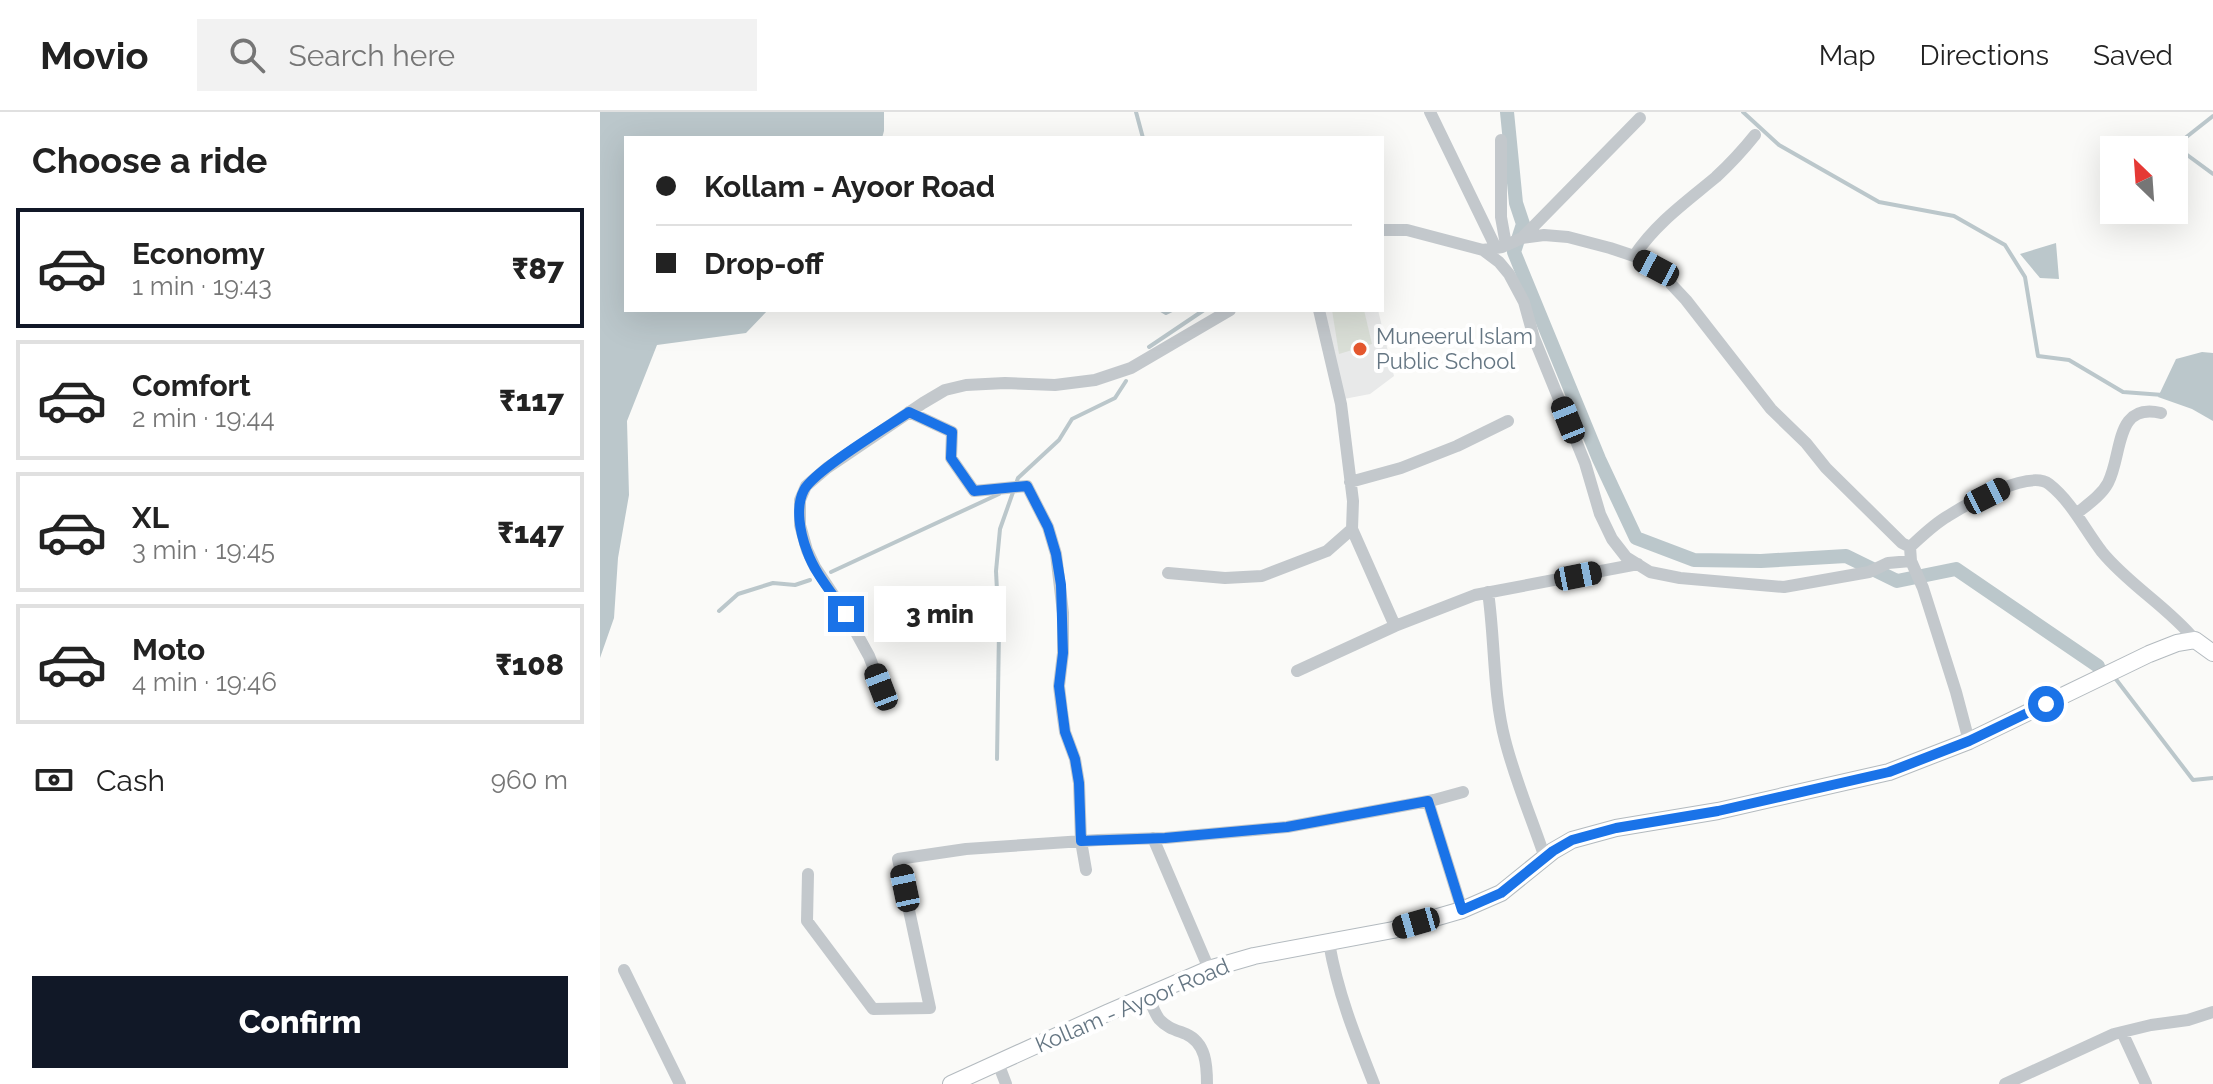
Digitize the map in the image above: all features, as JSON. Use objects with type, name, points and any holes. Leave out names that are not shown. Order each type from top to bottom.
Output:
[{"type":"main road","points":[[2195,640],[2213,653]]},
{"type":"main road","name":"Kollam - Ayoor Road","points":[[951,1084],[1209,969],[1254,956],[1393,930],[1462,910],[1501,893],[1572,840],[1596,832],[1718,811],[1889,772],[1969,741],[2149,654],[2195,640]]},
{"type":"street","points":[[1430,112],[1506,244]]},
{"type":"street","points":[[1640,118],[1506,244],[1499,262],[1524,302],[1534,338],[1612,539],[1626,557],[1650,572],[1680,578],[1784,587],[1874,569],[1888,563],[1911,561]]},
{"type":"street","points":[[1634,256],[1653,230],[1734,160],[1755,135]]},
{"type":"street","points":[[1501,140],[1501,217],[1506,244]]},
{"type":"street","points":[[1384,230],[1407,230],[1506,244],[1544,235],[1568,237],[1634,256],[1656,268],[1672,283],[1771,409],[1826,468],[1902,543],[1910,547]]},
{"type":"street","points":[[881,687],[869,656],[807,550],[800,525],[800,500],[806,486],[827,468],[945,390],[966,385],[1055,385],[1095,380],[1131,368],[1227,312]]},
{"type":"street","points":[[1319,312],[1341,404],[1353,501],[1352,529],[1395,626]]},
{"type":"street","points":[[2076,514],[2108,483],[2129,419],[2147,410],[2161,413]]},
{"type":"street","points":[[909,412],[952,432],[951,458],[974,491],[1027,486],[1048,527],[1056,554],[1063,613],[1060,699],[1065,732],[1075,759],[1079,783],[1081,841],[1086,870]]},
{"type":"street","points":[[1350,482],[1401,468],[1508,421]]},
{"type":"street","points":[[1910,547],[1948,515],[2005,486],[2042,480],[2076,514],[2103,552],[2182,624],[2195,640]]},
{"type":"street","points":[[1168,573],[1225,578],[1262,576],[1327,551],[1352,529]]},
{"type":"street","points":[[1910,547],[1911,561],[1923,588],[1969,741]]},
{"type":"street","points":[[1297,671],[1395,626],[1475,595],[1638,564]]},
{"type":"street","points":[[1488,592],[1497,698],[1505,740],[1545,858]]},
{"type":"street","points":[[808,874],[807,921],[873,1009],[930,1008],[898,859],[966,849],[1287,827],[1463,792]]},
{"type":"street","points":[[1428,801],[1462,910]]},
{"type":"street","points":[[1153,838],[1209,969]]},
{"type":"street","points":[[1329,943],[1346,1014],[1374,1084]]},
{"type":"street","points":[[624,970],[680,1084]]},
{"type":"street","points":[[1148,995],[1159,1019],[1173,1030],[1189,1035],[1199,1045],[1205,1057],[1207,1084]]},
{"type":"street","points":[[2005,1084],[2020,1081],[2122,1032],[2188,1020],[2213,1012]]},
{"type":"street","points":[[2122,1032],[2146,1084]]},
{"type":"street","points":[[998,1063],[1006,1084]]},
{"type":"shaded area","points":[[600,112],[884,112],[883,136],[624,136],[624,312],[766,312],[746,333],[657,345],[627,421],[629,495],[618,558],[614,618],[600,658]]},
{"type":"shaded area","points":[[2056,243],[2059,279],[2040,278],[2020,254]]},
{"type":"shaded area","name":"Muneerul Islam Public School","points":[[1324,312],[1378,312],[1394,376],[1370,394],[1344,399]]},
{"type":"shaded area","points":[[1332,312],[1364,312],[1372,344],[1339,354]]},
{"type":"shaded area","points":[[2202,352],[2213,353],[2213,421],[2192,409],[2158,397],[2176,359]]},
{"type":"waterway","points":[[1136,112],[1142,136]]},
{"type":"waterway","points":[[1507,112],[1516,203],[1523,224],[1514,252],[1599,459],[1636,538],[1694,560],[1761,561],[1846,556],[1897,581],[1956,569],[2098,666]]},
{"type":"waterway","points":[[1743,112],[1779,145],[1879,202],[1954,216],[2005,245],[2025,277],[2038,356],[2069,360],[2123,392],[2163,395]]},
{"type":"waterway","points":[[2213,116],[2175,146],[2213,174]]},
{"type":"waterway","points":[[1164,312],[1168,312]]},
{"type":"waterway","points":[[1149,347],[1201,312]]},
{"type":"waterway","points":[[997,759],[999,630],[996,571],[1000,529],[1018,478],[1059,440],[1072,419],[1115,398],[1126,381]]},
{"type":"waterway","points":[[831,572],[999,494]]},
{"type":"waterway","points":[[719,611],[738,594],[773,583],[795,585],[810,580]]},
{"type":"waterway","points":[[2115,678],[2193,780],[2213,778]]},
{"type":"place","name":"Muneerul Islam Public School","points":[[1360,349]]},
{"type":"route","points":[[846,614],[807,550],[800,525],[800,500],[806,486],[827,468],[909,412],[952,432],[951,458],[974,491],[1027,486],[1048,527],[1061,585],[1063,653],[1059,686],[1065,732],[1075,759],[1079,783],[1081,841],[1165,838],[1287,827],[1428,801],[1462,910],[1501,893],[1553,851],[1572,840],[1596,832],[1718,811],[1889,772],[1969,741],[2046,704]]}]
